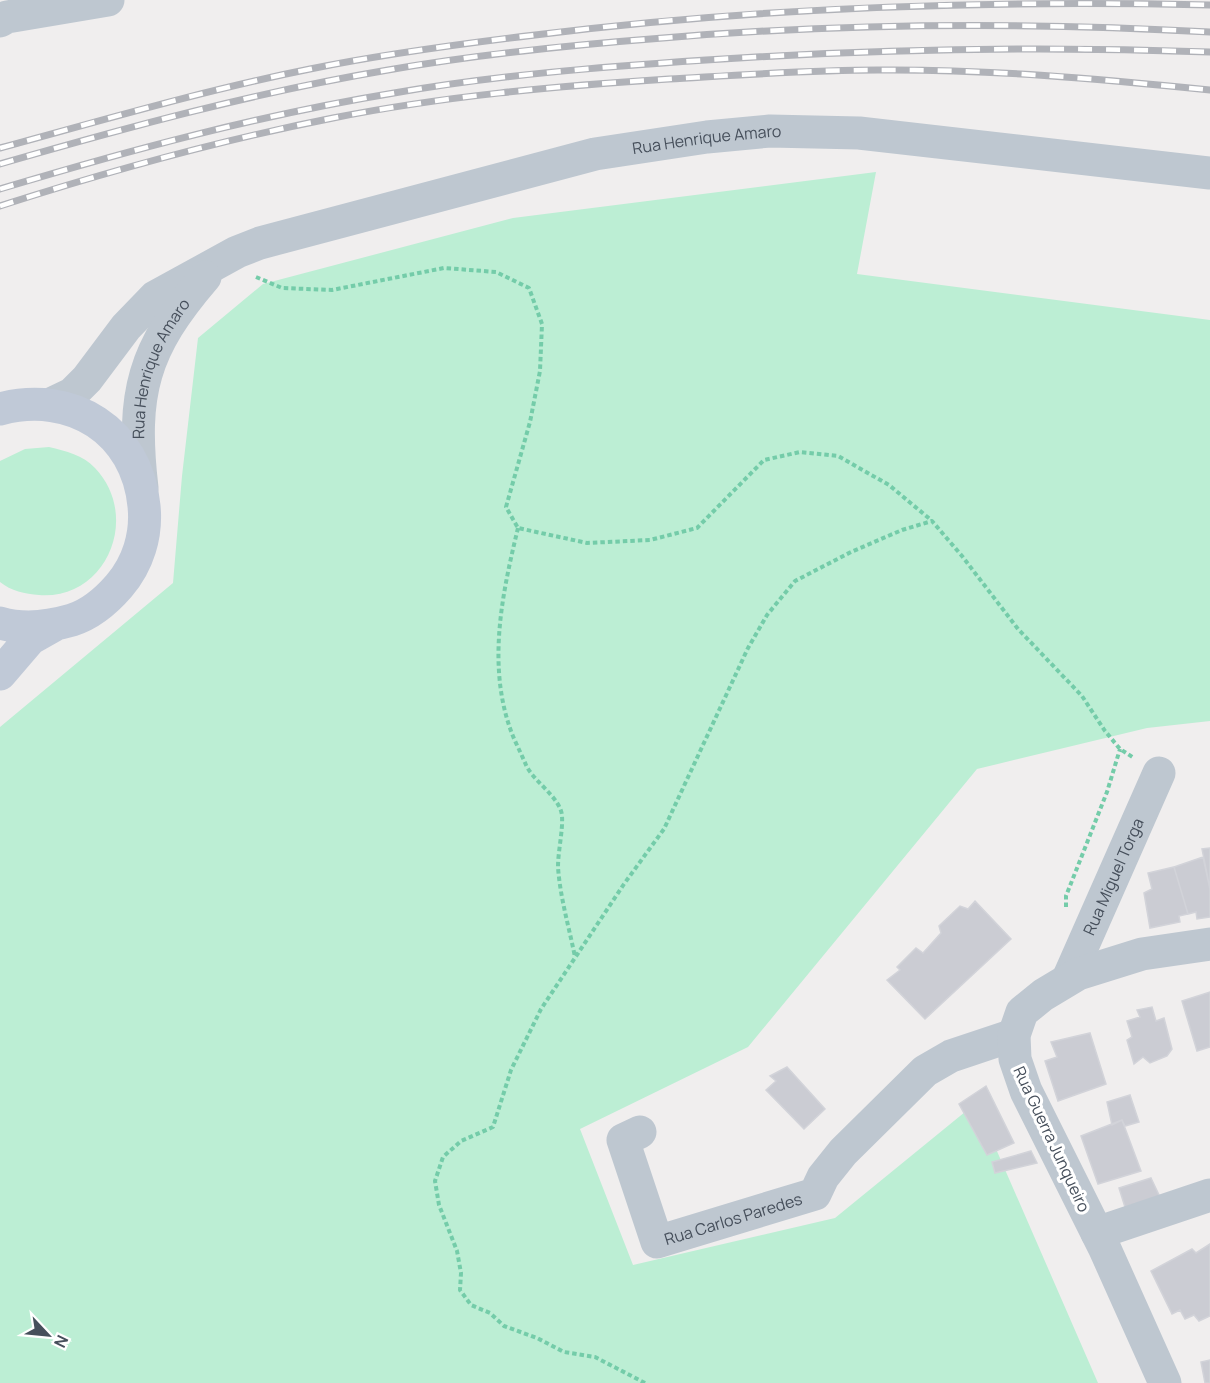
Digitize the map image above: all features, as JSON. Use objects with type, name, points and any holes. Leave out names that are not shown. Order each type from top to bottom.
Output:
[{"type":"main road","points":[[0,409],[21,403],[51,404],[73,410],[92,419],[110,432],[125,449],[135,468],[142,489],[146,519],[141,549],[127,577],[107,600],[82,617],[53,626],[30,639],[0,674]]},
{"type":"main road","points":[[0,622],[28,628],[53,626]]},
{"type":"street","points":[[0,21],[7,17],[108,0]]},
{"type":"street","name":"Rua Henrique Amaro","points":[[51,404],[72,394],[87,379],[126,327],[155,297],[237,252],[260,243],[595,154],[707,136],[770,131],[859,133],[1210,173]]},
{"type":"street","name":"Rua Henrique Amaro","points":[[142,489],[138,455],[143,380],[152,353],[181,305],[218,262]]},
{"type":"street","name":"Rua Miguel Torga","points":[[1068,980],[1159,773]]},
{"type":"street","points":[[1014,1035],[1022,1012],[1043,995],[1078,974],[1142,954],[1210,944]]},
{"type":"street","name":"Rua Carlos Paredes","points":[[640,1132],[623,1140],[657,1242],[815,1194],[823,1177],[843,1152],[925,1071],[951,1056],[1014,1035]]},
{"type":"street","name":"Rua Guerra Junqueiro","points":[[1014,1035],[1015,1059],[1026,1091],[1097,1233],[1165,1383]]},
{"type":"street","points":[[1097,1233],[1210,1194]]},
{"type":"path","points":[[218,262],[282,288],[332,290],[444,268],[496,272],[529,288],[542,324],[540,371],[530,422],[506,507],[518,528],[505,581],[497,646],[502,697],[511,730],[529,771],[552,796],[562,815],[558,867],[576,958]]},
{"type":"path","points":[[518,528],[587,543],[650,540],[697,528],[764,460],[800,452],[838,456],[889,485],[932,521],[977,574],[1018,629],[1082,696],[1120,749],[1159,773]]},
{"type":"path","points":[[645,1383],[595,1357],[564,1352],[537,1338],[504,1326],[490,1313],[471,1305],[460,1290],[461,1273],[457,1251],[439,1205],[435,1181],[443,1157],[461,1141],[493,1127],[512,1070],[541,1009],[624,884],[664,829],[748,648],[766,615],[795,581],[851,552],[902,530],[932,521]]},
{"type":"path","points":[[1087,935],[1065,916],[1066,896],[1107,792],[1120,749]]},
{"type":"green space","points":[[876,172],[857,274],[1210,320],[1210,721],[1147,728],[977,769],[748,1047],[580,1129],[633,1265],[835,1218],[976,1103],[1098,1383],[0,1383],[0,727],[173,583],[182,476],[198,338],[263,284],[513,218]]},
{"type":"green space","points":[[49,447],[80,457],[95,468],[109,487],[115,509],[115,531],[110,551],[99,570],[83,584],[63,593],[29,594],[18,592],[0,582],[0,461],[25,449]]},
{"type":"building","points":[[1210,848],[1210,889],[1202,849]]},
{"type":"building","points":[[1203,857],[1210,889],[1210,917],[1197,919],[1196,912],[1188,914],[1174,867]]},
{"type":"building","points":[[1174,867],[1188,914],[1179,916],[1180,922],[1150,928],[1144,893],[1152,889],[1148,873]]},
{"type":"building","points":[[975,901],[1011,939],[925,1019],[887,980],[900,970],[897,967],[916,948],[923,953],[941,933],[939,926],[960,906],[968,909]]},
{"type":"building","points":[[1210,992],[1210,1047],[1197,1051],[1182,1001]]},
{"type":"building","points":[[1152,1007],[1156,1021],[1164,1018],[1172,1049],[1167,1056],[1150,1063],[1143,1057],[1134,1064],[1127,1040],[1132,1037],[1127,1021],[1140,1017],[1137,1010]]},
{"type":"building","points":[[1090,1033],[1106,1084],[1058,1101],[1045,1061],[1057,1057],[1051,1042]]},
{"type":"building","points":[[787,1067],[825,1109],[804,1129],[766,1090],[776,1081],[770,1076]]},
{"type":"building","points":[[986,1086],[1014,1143],[987,1155],[959,1104]]},
{"type":"building","points":[[1130,1095],[1139,1122],[1125,1126],[1122,1120],[1112,1125],[1107,1102]]},
{"type":"building","points":[[1122,1120],[1141,1171],[1098,1184],[1081,1136]]},
{"type":"building","points":[[1031,1151],[1037,1163],[995,1173],[992,1162]]},
{"type":"building","points":[[1151,1178],[1160,1197],[1125,1207],[1119,1188]]},
{"type":"building","points":[[1210,1244],[1210,1316],[1199,1321],[1194,1315],[1185,1319],[1180,1310],[1172,1314],[1151,1271],[1192,1249],[1196,1253]]},
{"type":"building","points":[[1210,1360],[1210,1383],[1205,1383],[1201,1362]]},
{"type":"railway","points":[[0,148],[271,77],[394,54],[619,25],[787,12],[956,5],[1210,5]]},
{"type":"railway","points":[[0,164],[144,124],[290,89],[422,64],[525,51],[731,33],[868,27],[1005,26],[1210,32]]},
{"type":"railway","points":[[0,189],[146,147],[294,112],[394,93],[510,76],[706,60],[832,53],[1021,49],[1210,52]]},
{"type":"railway","points":[[0,206],[165,157],[249,136],[375,110],[543,89],[748,74],[920,70],[1003,73],[1210,90]]}]
